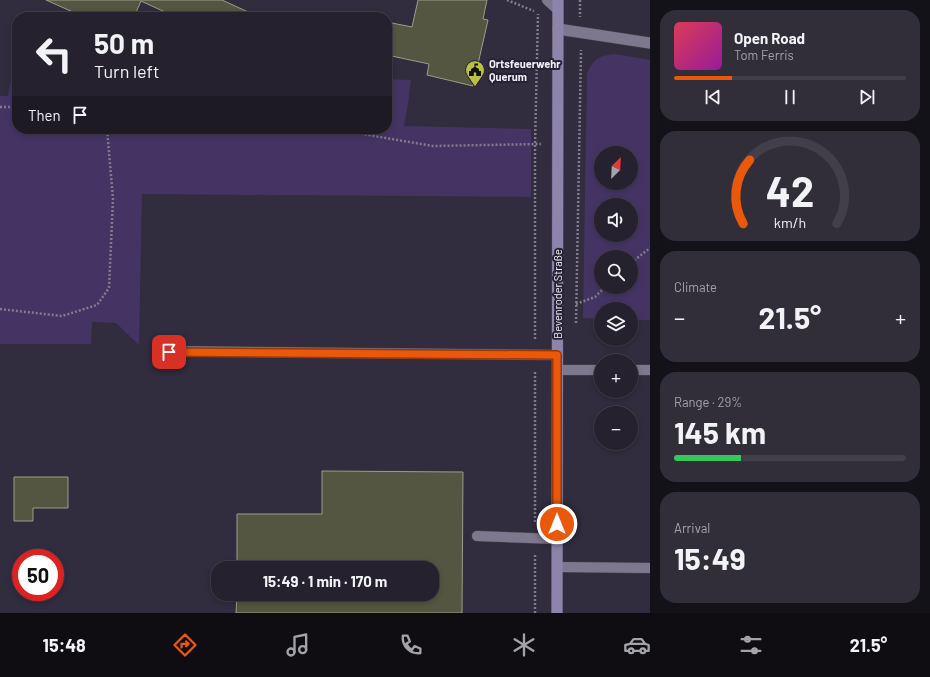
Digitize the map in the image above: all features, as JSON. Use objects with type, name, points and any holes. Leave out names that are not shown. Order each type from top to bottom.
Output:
[{"type":"main road","name":"Bevenroder Straße","points":[[557,613],[558,5]]},
{"type":"street","points":[[558,29],[580,31],[650,43]]},
{"type":"lane","points":[[547,0],[558,5]]},
{"type":"lane","points":[[169,352],[557,355]]},
{"type":"lane","points":[[557,370],[594,370]]},
{"type":"lane","points":[[638,370],[650,370]]},
{"type":"lane","points":[[477,536],[557,539]]},
{"type":"lane","points":[[557,567],[650,568]]},
{"type":"path","points":[[507,0],[538,13],[558,29]]},
{"type":"path","points":[[576,326],[581,75],[580,0]]},
{"type":"path","points":[[535,613],[536,144],[538,13]]},
{"type":"path","points":[[0,107],[12,107]]},
{"type":"path","points":[[0,309],[62,316],[97,304],[109,288],[113,199],[107,134]]},
{"type":"path","points":[[363,134],[434,146],[558,144]]},
{"type":"path","points":[[638,257],[650,248]]},
{"type":"path","points":[[558,313],[595,297],[598,294]]},
{"type":"shaded area","points":[[615,54],[650,60],[650,320],[638,320],[638,302],[594,302],[594,319],[583,318],[587,73],[592,64],[601,57]]},
{"type":"shaded area","points":[[12,75],[12,134],[392,134],[392,79],[411,80],[404,126],[531,129],[531,197],[142,194],[139,345],[116,323],[92,322],[91,344],[0,344],[0,96],[8,96]]},
{"type":"building","points":[[46,0],[222,0],[248,12],[165,12],[141,1],[136,12],[73,12]]},
{"type":"building","points":[[418,0],[487,0],[483,19],[488,20],[473,86],[427,75],[429,64],[392,56],[392,23],[412,27]]},
{"type":"building","points":[[322,471],[463,472],[462,613],[236,613],[237,601],[439,601],[439,561],[237,561],[237,514],[322,514]]},
{"type":"building","points":[[14,477],[68,477],[68,508],[33,508],[33,521],[14,521]]},
{"type":"place","name":"Ortsfeuerwehr Querum","points":[[475,87]]},
{"type":"route","points":[[169,352],[557,355],[557,524]]}]
